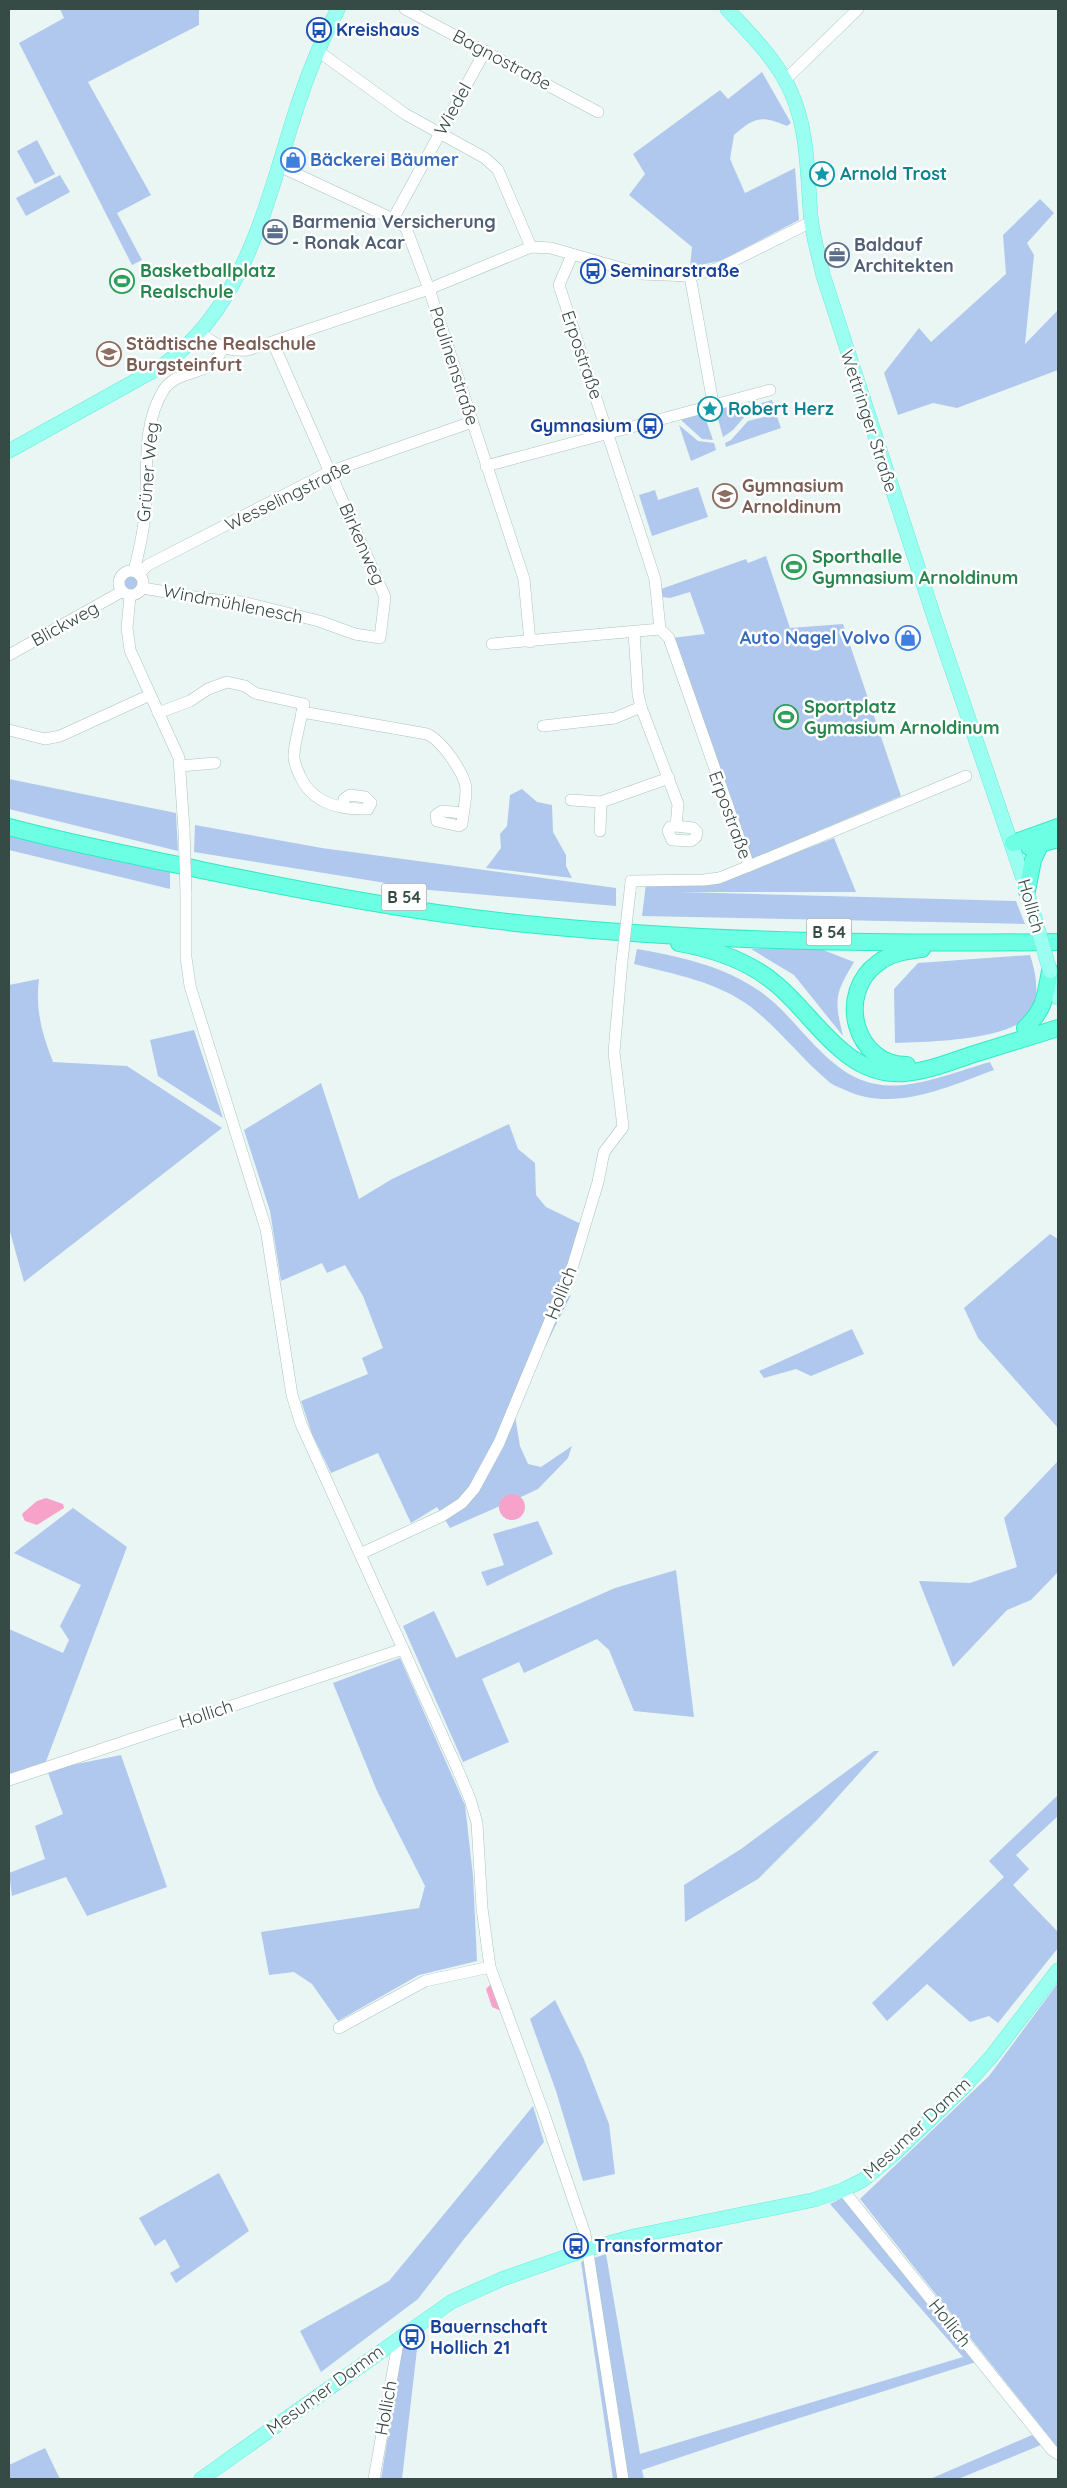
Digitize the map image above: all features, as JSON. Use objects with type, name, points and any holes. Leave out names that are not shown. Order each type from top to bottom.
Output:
[{"type":"highway","name":"B 54","points":[[9,820],[52,831],[257,874],[436,902],[615,923],[786,931],[965,935],[1058,933]]},
{"type":"highway","name":"B 54","points":[[9,827],[54,839],[306,892],[436,913],[526,924],[635,933],[787,939],[978,943],[1058,942]]},
{"type":"highway","points":[[1013,843],[1058,827]]},
{"type":"highway","points":[[1013,843],[1026,848],[1040,846],[1058,839]]},
{"type":"highway","points":[[1028,891],[1031,867],[1040,846]]},
{"type":"highway","points":[[635,933],[711,950],[753,968],[775,983],[796,1002],[850,1059],[882,1072],[904,1074],[929,1069],[1058,1028]]},
{"type":"highway","points":[[978,943],[906,951],[878,962],[862,981],[856,994],[854,1019],[858,1030],[876,1053],[889,1062],[904,1065],[923,1062],[1025,1028],[1051,1022],[1058,1023]]},
{"type":"highway","points":[[1025,1028],[1038,1016],[1045,1001],[1050,971]]},
{"type":"main road","points":[[9,451],[162,366],[180,353],[200,333],[234,280],[251,248],[299,102],[318,51],[338,9]]},
{"type":"main road","name":"Wettringer Straße","points":[[727,9],[768,56],[785,80],[794,98],[803,130],[811,222],[823,275],[936,623],[1013,843]]},
{"type":"main road","name":"Hollich","points":[[1013,843],[1058,998]]},
{"type":"main road","name":"Mesumer Damm","points":[[201,2479],[451,2302],[502,2279],[588,2249],[635,2236],[813,2200],[843,2190],[878,2169],[964,2087],[991,2057],[1058,1970]]},
{"type":"street","name":"Bagnostraße","points":[[405,9],[598,112]]},
{"type":"street","points":[[785,80],[858,9]]},
{"type":"street","points":[[318,51],[405,114],[471,148],[498,170],[531,247]]},
{"type":"street","name":"Wiedel","points":[[393,219],[485,51]]},
{"type":"street","name":"Paulinenstraße","points":[[279,166],[393,219],[406,228],[429,289],[524,579],[530,642]]},
{"type":"street","points":[[200,333],[223,349],[234,351],[248,350],[429,289],[531,247],[551,248],[641,274],[690,276],[719,268],[811,222]]},
{"type":"street","name":"Erpostraße","points":[[572,255],[559,285],[655,579],[660,629],[669,638],[749,866],[966,776]]},
{"type":"street","points":[[690,276],[714,404]]},
{"type":"street","name":"Birkenweg","points":[[272,343],[385,597],[380,638]]},
{"type":"street","name":"Grüner Weg","points":[[143,588],[142,578],[137,572],[144,522],[145,467],[152,415],[168,383],[209,366],[216,360],[223,349]]},
{"type":"street","points":[[486,466],[770,390]]},
{"type":"street","name":"Wesselingstraße","points":[[137,572],[330,472],[472,422]]},
{"type":"street","points":[[137,572],[123,573],[118,583],[125,594],[126,628],[130,650],[180,766],[184,829],[186,957],[190,986],[257,1194],[266,1229],[292,1395],[301,1424],[470,1799],[477,1823],[482,1908],[490,1966],[544,2114],[588,2249],[624,2479]]},
{"type":"street","points":[[125,594],[135,595],[143,588]]},
{"type":"street","name":"Windmühlenesch","points":[[143,588],[206,599],[242,602],[319,621],[355,634],[380,638]]},
{"type":"street","name":"Blickweg","points":[[9,655],[125,594]]},
{"type":"street","points":[[492,644],[660,629]]},
{"type":"street","points":[[634,632],[638,694],[641,707],[678,804],[676,826]]},
{"type":"street","points":[[158,713],[190,701],[208,689],[227,682],[246,686],[255,693],[304,704],[294,754],[298,772],[308,790],[315,797],[325,804],[343,807]]},
{"type":"street","points":[[9,730],[45,739],[60,736],[150,695]]},
{"type":"street","points":[[542,726],[615,718],[641,707]]},
{"type":"street","points":[[302,712],[416,731],[434,737],[465,782],[463,814]]},
{"type":"street","points":[[180,766],[215,764]]},
{"type":"street","points":[[571,800],[601,802],[668,778]]},
{"type":"street","points":[[600,831],[601,802]]},
{"type":"street","name":"Hollich","points":[[360,1554],[442,1516],[462,1503],[474,1489],[499,1443],[573,1265],[598,1182],[604,1152],[623,1127],[614,1052],[631,881],[704,880],[719,878],[749,866]]},
{"type":"street","name":"Hollich","points":[[9,1780],[404,1649]]},
{"type":"street","points":[[339,2028],[425,1981],[490,1966]]},
{"type":"street","name":"Hollich","points":[[843,2190],[1052,2450],[1058,2454]]},
{"type":"street","name":"Hollich","points":[[374,2479],[399,2337]]},
{"type":"shaded area","points":[[60,9],[199,9],[199,25],[88,82],[151,195],[117,213],[142,260],[132,265],[19,43],[64,18]]},
{"type":"shaded area","points":[[762,72],[791,123],[787,126],[764,119],[747,124],[734,135],[730,159],[745,193],[795,168],[799,220],[720,261],[690,267],[692,247],[629,195],[645,174],[633,154],[720,90],[728,99]]},
{"type":"shaded area","points":[[37,140],[55,174],[35,184],[17,151]]},
{"type":"shaded area","points":[[60,175],[70,192],[26,216],[16,198]]},
{"type":"shaded area","points":[[1040,199],[1054,213],[1027,243],[1034,255],[1025,344],[1058,310],[1058,370],[957,408],[933,403],[898,415],[884,373],[919,328],[931,342],[1006,274],[1003,235]]},
{"type":"shaded area","points":[[772,400],[774,407],[747,414],[733,430],[723,437],[715,408],[742,401],[746,407]]},
{"type":"shaded area","points":[[698,413],[705,417],[713,440],[702,439],[682,421],[682,417]]},
{"type":"shaded area","points":[[776,414],[781,428],[726,447],[725,443],[731,440],[748,421]]},
{"type":"shaded area","points":[[679,425],[698,441],[714,443],[716,450],[691,461]]},
{"type":"shaded area","points":[[698,487],[708,517],[652,536],[639,495],[655,490],[658,500]]},
{"type":"shaded area","name":"Sportplatz Gymasium Arnoldinum","points":[[766,556],[790,628],[843,624],[901,796],[749,860],[671,638],[705,634],[690,592],[670,598],[663,597],[661,589],[746,559],[748,563]]},
{"type":"shaded area","points":[[131,574],[139,582],[131,590],[123,582]]},
{"type":"shaded area","points":[[9,779],[176,813],[178,851],[9,809]]},
{"type":"shaded area","points":[[522,789],[537,802],[552,805],[553,832],[566,855],[566,866],[572,878],[486,868],[501,848],[500,834],[507,826],[510,795]]},
{"type":"shaded area","points":[[195,825],[322,848],[616,888],[616,906],[429,890],[194,852]]},
{"type":"shaded area","points":[[9,833],[170,870],[170,889],[9,850]]},
{"type":"shaded area","points":[[834,838],[856,892],[680,892],[1016,901],[1025,924],[642,916],[646,884],[715,884]]},
{"type":"shaded area","points":[[813,946],[854,962],[843,982],[838,997],[838,1013],[843,1036],[794,975],[751,949]]},
{"type":"shaded area","points":[[637,949],[700,963],[730,974],[745,982],[773,1002],[830,1060],[845,1072],[863,1080],[895,1086],[922,1082],[990,1062],[994,1070],[939,1090],[901,1098],[882,1099],[845,1090],[830,1082],[781,1034],[738,998],[710,985],[680,975],[634,964]]},
{"type":"shaded area","points":[[1030,955],[1036,985],[1035,1001],[1029,1015],[1019,1024],[986,1035],[945,1041],[895,1043],[894,989],[918,963]]},
{"type":"shaded area","points":[[39,979],[38,1001],[40,1021],[53,1062],[127,1066],[222,1128],[24,1282],[9,1228],[9,985]]},
{"type":"shaded area","points":[[194,1030],[223,1118],[158,1076],[150,1040]]},
{"type":"shaded area","points":[[321,1083],[359,1199],[392,1179],[509,1124],[518,1149],[535,1163],[536,1195],[546,1207],[581,1224],[569,1262],[553,1302],[571,1295],[533,1371],[515,1416],[520,1446],[528,1464],[541,1467],[572,1446],[568,1458],[538,1489],[521,1497],[503,1497],[500,1506],[450,1528],[437,1507],[411,1523],[378,1453],[331,1473],[312,1434],[301,1401],[368,1374],[362,1358],[383,1348],[363,1296],[345,1265],[327,1273],[322,1263],[281,1281],[270,1211],[244,1130]]},
{"type":"shaded area","points":[[1050,1234],[1058,1239],[1058,1428],[978,1338],[964,1308]]},
{"type":"shaded area","points":[[852,1329],[864,1354],[811,1376],[796,1369],[764,1378],[759,1371]]},
{"type":"shaded area","points":[[1058,1461],[1058,1572],[1031,1600],[1007,1610],[953,1667],[919,1581],[970,1583],[1017,1567],[1004,1518]]},
{"type":"shaded area","points":[[512,1494],[521,1498],[525,1507],[521,1516],[512,1520],[503,1516],[499,1507],[503,1498]]},
{"type":"shaded area","points":[[46,1498],[63,1504],[64,1508],[37,1525],[25,1521],[23,1513],[37,1501]]},
{"type":"shaded area","points":[[73,1508],[127,1547],[45,1764],[9,1777],[9,1629],[63,1653],[69,1640],[60,1626],[81,1585],[14,1553]]},
{"type":"shaded area","points":[[538,1521],[553,1554],[487,1586],[481,1572],[504,1565],[493,1534]]},
{"type":"shaded area","points":[[676,1570],[694,1717],[634,1711],[609,1650],[597,1639],[524,1673],[519,1662],[482,1679],[509,1742],[463,1762],[403,1626],[434,1611],[456,1658],[615,1588]]},
{"type":"shaded area","points":[[400,1658],[465,1805],[473,1876],[477,1961],[419,1975],[338,2021],[312,1984],[294,1972],[269,1975],[261,1932],[419,1908],[425,1886],[377,1791],[333,1683]]},
{"type":"shaded area","points":[[874,1751],[879,1751],[818,1819],[758,1879],[685,1922],[684,1885],[741,1849]]},
{"type":"shaded area","points":[[121,1755],[167,1887],[87,1916],[66,1877],[12,1896],[9,1873],[45,1859],[35,1826],[63,1814],[47,1770]]},
{"type":"shaded area","points":[[1058,1795],[1058,1816],[1016,1855],[1029,1869],[1013,1885],[1058,1932],[1058,1948],[998,2023],[989,2016],[970,2022],[927,1984],[887,2021],[872,2003],[1004,1877],[989,1861]]},
{"type":"shaded area","points":[[1058,1983],[1058,2448],[860,2199],[989,2076]]},
{"type":"shaded area","points":[[491,1984],[501,2011],[492,2007],[486,1989]]},
{"type":"shaded area","points":[[555,2000],[583,2057],[609,2124],[615,2174],[583,2181],[556,2091],[530,2019]]},
{"type":"shaded area","points":[[533,2106],[544,2142],[464,2239],[418,2299],[321,2372],[300,2331],[389,2281]]},
{"type":"shaded area","points":[[219,2173],[249,2231],[176,2283],[170,2273],[180,2267],[165,2239],[155,2246],[139,2218]]},
{"type":"shaded area","points":[[846,2196],[976,2362],[642,2470],[644,2479],[613,2479],[581,2262],[606,2254],[640,2454],[963,2357],[830,2204]]},
{"type":"shaded area","points":[[419,2332],[402,2479],[381,2479],[403,2343]]},
{"type":"shaded area","points":[[1032,2435],[1041,2445],[958,2479],[930,2479]]},
{"type":"shaded area","points":[[45,2448],[60,2479],[9,2479],[9,2465]]},
{"type":"place","name":"Kreishaus","points":[[319,30]]},
{"type":"place","name":"Bäckerei Bäumer","points":[[293,160]]},
{"type":"place","name":"Arnold Trost","points":[[822,174]]},
{"type":"place","name":"Barmenia Versicherung - Ronak Acar","points":[[275,232]]},
{"type":"place","name":"Baldauf Architekten","points":[[837,255]]},
{"type":"place","name":"Seminarstraße","points":[[593,271]]},
{"type":"place","name":"Basketballplatz Realschule","points":[[122,281]]},
{"type":"place","name":"Städtische Realschule Burgsteinfurt","points":[[109,354]]},
{"type":"place","name":"Robert Herz","points":[[710,409]]},
{"type":"place","name":"Gymnasium","points":[[650,426]]},
{"type":"place","name":"Gymnasium Arnoldinum","points":[[725,496]]},
{"type":"place","name":"Sporthalle Gymnasium Arnoldinum","points":[[794,567]]},
{"type":"place","name":"Auto Nagel Volvo","points":[[908,638]]},
{"type":"place","name":"Sportplatz Gymasium Arnoldinum","points":[[786,717]]},
{"type":"place","name":"Transformator","points":[[576,2246]]},
{"type":"place","name":"Bauernschaft Hollich 21","points":[[412,2337]]}]
